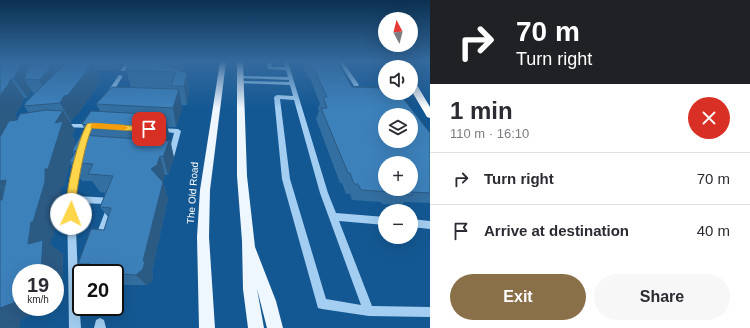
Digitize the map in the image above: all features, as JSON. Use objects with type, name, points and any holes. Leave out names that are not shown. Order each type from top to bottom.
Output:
[{"type":"highway","points":[[418,94],[430,115]]},
{"type":"main road","name":"The Old Road","points":[[207,328],[203,237],[205,190],[221,77]]},
{"type":"main road","points":[[240,79],[242,176],[248,241],[250,289],[256,328]]},
{"type":"main road","points":[[248,241],[269,301],[275,328]]},
{"type":"lane","points":[[104,102],[119,77]]},
{"type":"lane","points":[[290,77],[324,193],[369,311]]},
{"type":"lane","points":[[351,77],[356,85]]},
{"type":"lane","points":[[240,79],[291,82]]},
{"type":"lane","points":[[296,98],[277,97],[286,179],[322,304],[369,311],[430,312]]},
{"type":"lane","points":[[85,135],[93,126],[96,116]]},
{"type":"lane","points":[[60,126],[93,126]]},
{"type":"lane","points":[[156,130],[178,131],[172,154],[157,154]]},
{"type":"lane","points":[[73,264],[71,199],[80,156]]},
{"type":"lane","points":[[71,199],[113,201],[89,264]]},
{"type":"lane","points":[[333,217],[378,220]]},
{"type":"lane","points":[[418,224],[430,225]]},
{"type":"lane","points":[[75,316],[75,328]]},
{"type":"building","points":[[0,77],[15,77],[14,79],[11,79],[0,95]]},
{"type":"building","points":[[25,77],[42,77],[39,80],[24,79]]},
{"type":"building","points":[[51,77],[82,77],[68,95],[64,96],[60,103],[24,106],[26,102]]},
{"type":"building","points":[[174,77],[186,77],[184,86],[171,86]]},
{"type":"building","points":[[318,77],[346,77],[352,87],[378,88],[378,100],[404,100],[411,108],[378,108],[378,148],[418,148],[418,118],[430,133],[430,193],[418,192],[418,156],[378,156],[378,191],[361,190],[358,184],[354,184],[321,108],[327,108],[323,97],[327,97]]},
{"type":"building","points":[[112,87],[179,89],[173,108],[96,104]]},
{"type":"building","points":[[46,110],[63,111],[55,123],[63,121],[48,169],[45,169],[45,182],[33,222],[31,222],[28,244],[43,240],[42,264],[12,264],[12,303],[0,308],[0,200],[2,200],[6,180],[0,181],[0,137],[9,121],[17,120],[20,114]]},
{"type":"building","points":[[91,111],[165,115],[159,131],[86,127],[87,125],[82,124]]},
{"type":"building","points":[[81,135],[168,141],[170,139],[163,157],[160,156],[157,165],[151,169],[163,182],[143,261],[145,261],[143,269],[136,275],[124,274],[124,264],[78,264],[91,229],[104,230],[111,208],[100,207],[113,176],[88,174],[93,164],[69,162],[76,151],[72,151]]},
{"type":"slow traffic","points":[[94,126],[124,128]]},
{"type":"route","points":[[71,214],[71,199],[81,149],[85,135],[90,126],[149,129]]}]
